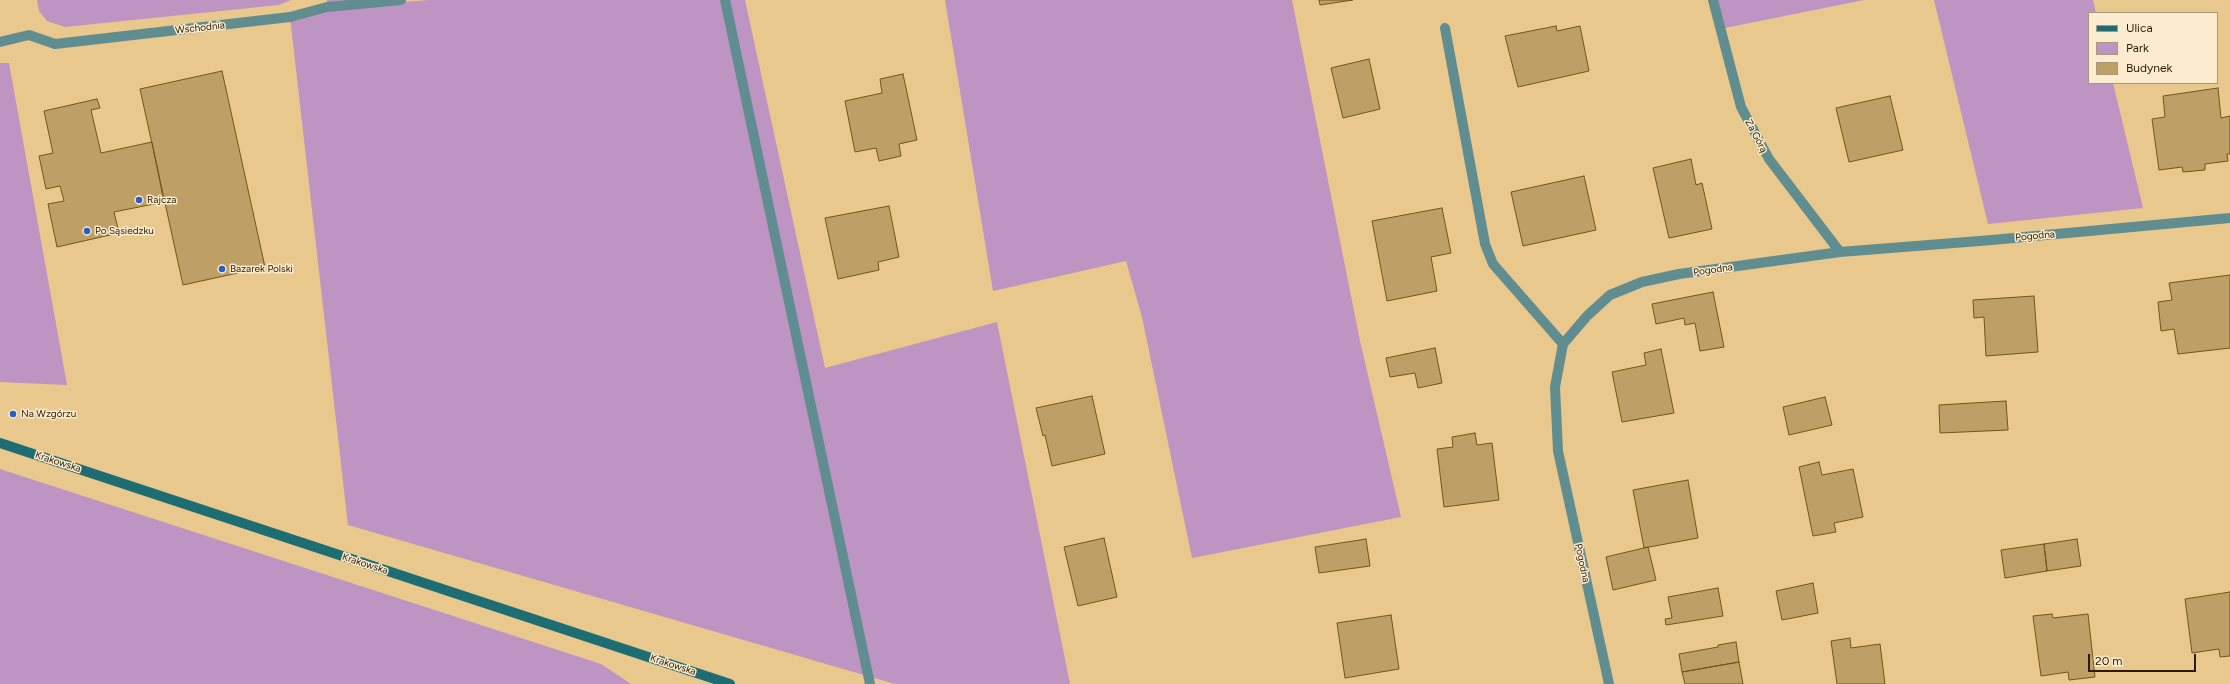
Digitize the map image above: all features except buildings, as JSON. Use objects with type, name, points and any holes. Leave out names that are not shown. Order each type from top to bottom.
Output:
[{"type":"main road","name":"Krakowska","points":[[0,443],[730,684]]},
{"type":"street","name":"Wschodnia","points":[[0,42],[29,35],[56,44],[290,17],[327,7],[401,0]]},
{"type":"street","points":[[725,0],[870,684]]},
{"type":"street","name":"Za Górą","points":[[1713,0],[1741,107],[1769,159],[1840,252]]},
{"type":"street","points":[[1445,28],[1485,244],[1493,264],[1563,344]]},
{"type":"street","name":"Pogodna","points":[[1609,684],[1558,451],[1555,387],[1563,344],[1586,316],[1610,295],[1642,282],[1679,274],[1840,252],[1992,240],[2230,218]]},
{"type":"green space","points":[[37,0],[291,0],[279,5],[65,27],[47,21],[39,11]]},
{"type":"green space","points":[[327,0],[377,0],[336,7],[429,0],[745,0],[825,368],[997,322],[1070,684],[895,684],[348,525],[290,17],[327,7]]},
{"type":"green space","points":[[945,0],[1292,0],[1360,341],[1401,517],[1192,558],[1142,317],[1126,261],[993,291]]},
{"type":"green space","points":[[1713,0],[1864,0],[1720,29]]},
{"type":"green space","points":[[1934,0],[2093,0],[2096,12],[2088,12],[2088,84],[2113,84],[2143,208],[1988,224]]},
{"type":"green space","points":[[0,63],[9,63],[67,385],[0,382]]},
{"type":"green space","points":[[0,469],[601,664],[631,684],[0,684]]},
{"type":"place","name":"Rajcza","points":[[139,200]]},
{"type":"place","name":"Po Sąsiedzku","points":[[87,231]]},
{"type":"place","name":"Bazarek Polski","points":[[222,269]]},
{"type":"place","name":"Na Wzgórzu","points":[[13,414]]}]
